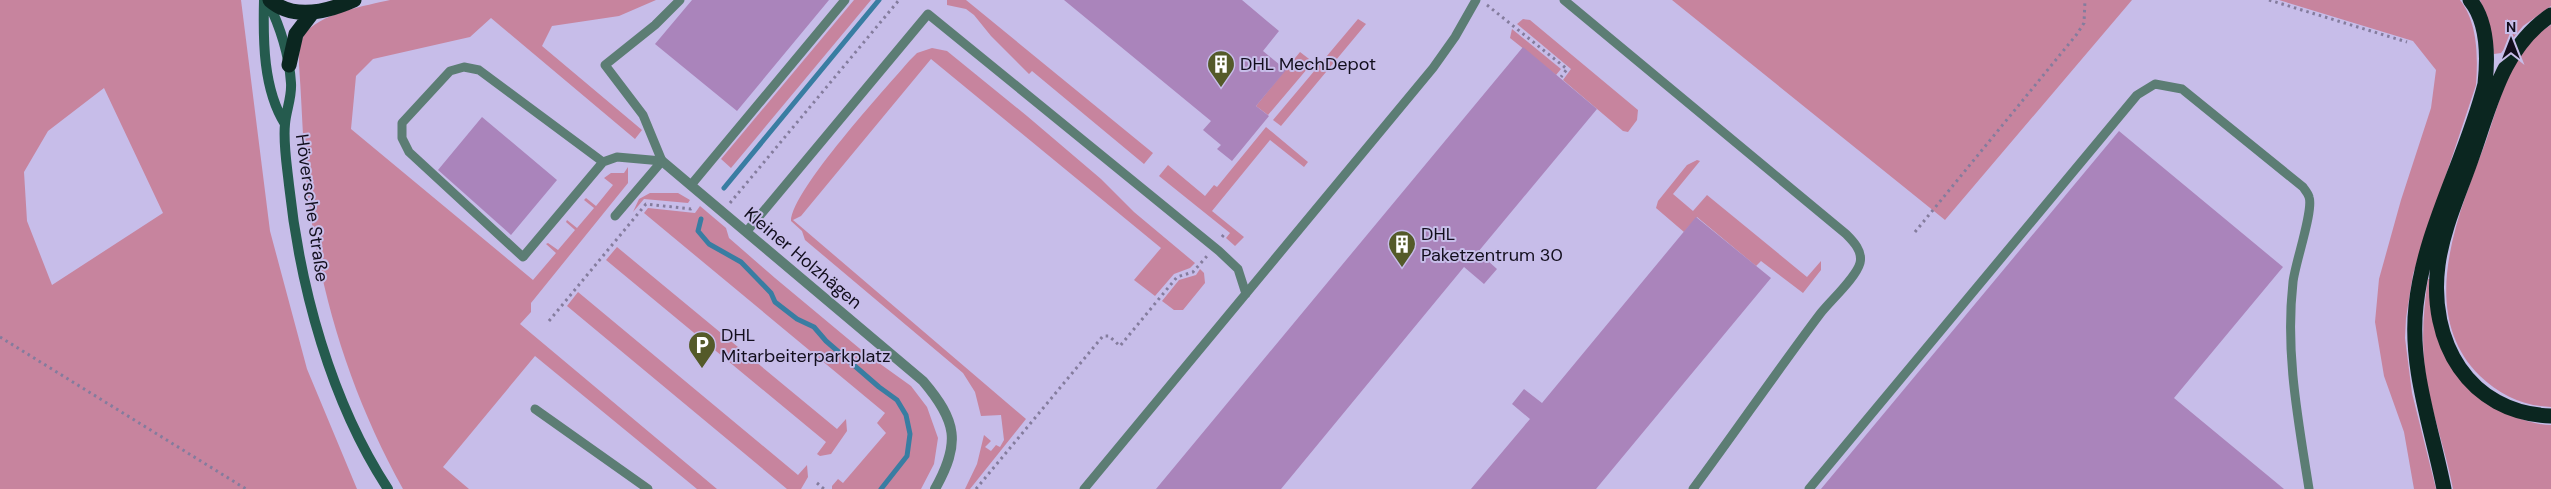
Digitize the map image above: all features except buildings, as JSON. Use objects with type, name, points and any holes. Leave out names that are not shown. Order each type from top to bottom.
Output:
[{"type":"highway","points":[[267,0],[285,10],[312,13],[354,0]]},
{"type":"highway","points":[[2444,489],[2418,374],[2415,341],[2416,306],[2431,240],[2485,84],[2487,59],[2483,29],[2470,0]]},
{"type":"highway","points":[[289,65],[296,34],[312,13]]},
{"type":"highway","points":[[2551,15],[2533,28],[2504,68],[2442,243],[2435,290],[2443,337],[2454,361],[2468,380],[2486,396],[2511,409],[2538,416],[2551,416]]},
{"type":"street","name":"Höversche Straße","points":[[267,0],[280,26],[289,65],[291,85],[290,106],[285,124],[289,185],[306,286],[325,353],[354,426],[388,489]]},
{"type":"street","name":"Höversche Straße","points":[[267,0],[265,51],[270,88],[275,110],[285,124]]},
{"type":"street","name":"Kleiner Holzhägen","points":[[662,161],[923,381],[942,403],[950,423],[952,442],[948,467],[935,489]]},
{"type":"lane","points":[[662,161],[643,115],[605,65],[655,25],[680,0]]},
{"type":"lane","points":[[690,185],[845,0]]},
{"type":"lane","points":[[1084,489],[1433,68],[1455,37],[1476,0]]},
{"type":"lane","points":[[1564,0],[1846,234],[1855,243],[1859,253],[1860,262],[1856,271],[1822,312],[1693,489]]},
{"type":"lane","points":[[747,232],[928,14],[1214,247],[1238,269],[1246,294]]},
{"type":"lane","points":[[603,162],[479,70],[464,68],[450,71],[402,123],[402,138],[409,152],[523,257],[603,162],[617,157],[662,161]]},
{"type":"lane","points":[[1809,489],[2137,95],[2155,84],[2182,89],[2303,187],[2310,197],[2310,208],[2296,264],[2289,313],[2291,377],[2309,489]]},
{"type":"lane","points":[[615,216],[662,161]]},
{"type":"lane","points":[[535,409],[648,489]]},
{"type":"path","points":[[723,212],[899,0]]},
{"type":"path","points":[[1481,0],[1567,69],[1561,77]]},
{"type":"path","points":[[1915,232],[2077,34],[2084,23],[2085,0]]},
{"type":"path","points":[[2269,0],[2407,42]]},
{"type":"path","points":[[549,321],[646,204],[691,209],[703,195]]},
{"type":"path","points":[[976,489],[1104,336],[1108,336],[1120,346],[1177,278],[1193,272],[1226,232]]},
{"type":"path","points":[[0,337],[246,489]]},
{"type":"path","points":[[817,483],[824,489]]},
{"type":"shaded area","points":[[0,0],[241,0],[270,231],[307,369],[357,489],[0,489]],"holes":[[[104,88],[163,213],[52,285],[27,221],[24,172],[48,131]]]},
{"type":"shaded area","points":[[390,0],[656,0],[619,16],[552,26],[542,46],[642,130],[635,139],[491,18],[470,37],[373,59],[356,76],[351,129],[533,280],[556,253],[546,244],[548,243],[558,250],[575,230],[566,222],[567,220],[577,228],[594,208],[584,200],[586,198],[596,206],[613,185],[604,178],[611,173],[624,173],[628,167],[628,183],[531,303],[531,312],[520,324],[717,489],[697,489],[535,356],[443,467],[469,489],[403,489],[371,426],[358,393],[335,327],[326,293],[309,204],[299,65],[299,53],[304,35],[320,21],[357,8]]},
{"type":"shaded area","points":[[854,0],[871,0],[731,168],[721,159]]},
{"type":"shaded area","points":[[947,0],[966,0],[1153,153],[1144,164],[1032,71],[1029,74],[991,36],[974,15],[966,9],[947,5]]},
{"type":"shaded area","points":[[1672,0],[2132,0],[1945,220]]},
{"type":"shaded area","points":[[2279,0],[2460,0],[2466,9],[2474,30],[2477,52],[2476,85],[2413,274],[2406,318],[2405,338],[2412,393],[2436,489],[2414,489],[2404,432],[2384,376],[2375,322],[2379,279],[2401,200],[2431,108],[2436,70],[2413,41]]},
{"type":"shaded area","points":[[2480,0],[2551,0],[2551,6],[2523,26],[2501,53],[2494,54],[2492,37]]},
{"type":"shaded area","points":[[1358,19],[1366,24],[1281,126],[1273,120]]},
{"type":"shaded area","points":[[1523,19],[1530,20],[1638,110],[1637,120],[1628,132],[1623,131],[1563,80],[1571,69],[1517,24]]},
{"type":"shaded area","points":[[2551,25],[2551,407],[2522,402],[2512,398],[2496,389],[2480,376],[2460,350],[2450,322],[2446,293],[2448,262],[2455,230],[2502,93],[2517,61],[2526,47],[2537,35]]},
{"type":"shaded area","points":[[1512,29],[1561,69],[1556,75],[1510,38]]},
{"type":"shaded area","points":[[932,48],[947,51],[1027,116],[1101,179],[1134,212],[1195,263],[1190,268],[1174,274],[1155,296],[1134,280],[1161,248],[931,59],[801,216],[793,220],[1026,419],[970,489],[965,489],[977,464],[984,435],[991,441],[985,447],[991,451],[996,445],[1000,447],[1004,440],[1001,415],[981,416],[975,392],[963,373],[805,240],[802,231],[791,221],[795,206],[842,139],[910,60],[917,53]]},
{"type":"shaded area","points":[[1300,52],[1313,62],[1268,115],[1256,106]]},
{"type":"shaded area","points":[[1266,127],[1308,162],[1304,167],[1270,140],[1212,211],[1244,237],[1235,246],[1226,238],[1230,233],[1159,176],[1168,165],[1205,196],[1214,185],[1217,187]]},
{"type":"shaded area","points":[[1697,160],[1700,161],[1673,194],[1693,211],[1707,195],[1807,277],[1821,261],[1821,270],[1803,293],[1761,261],[1756,266],[1697,217],[1684,232],[1656,208],[1658,201],[1687,165]]},
{"type":"shaded area","points":[[650,193],[678,193],[690,200],[688,203],[644,199],[633,212],[639,199]]},
{"type":"shaded area","points":[[700,206],[726,228],[729,238],[775,278],[865,353],[911,386],[927,407],[938,438],[934,464],[921,489],[832,489],[832,486],[838,479],[843,483],[886,433],[877,423],[885,413],[644,213],[648,208],[695,213]]},
{"type":"shaded area","points":[[617,247],[837,429],[846,419],[847,431],[831,454],[820,456],[817,454],[826,442],[606,260]]},
{"type":"shaded area","points":[[1200,269],[1204,273],[1205,283],[1183,310],[1174,310],[1162,301],[1179,280],[1196,275]]},
{"type":"shaded area","points":[[2428,279],[2430,279],[2430,301],[2433,322],[2439,343],[2448,362],[2460,379],[2475,394],[2493,407],[2528,421],[2551,425],[2551,489],[2453,489],[2424,365],[2423,328]]},
{"type":"shaded area","points":[[578,292],[798,475],[807,465],[808,477],[801,489],[787,489],[567,306]]},
{"type":"waterway","points":[[724,188],[879,0]]},
{"type":"waterway","points":[[701,219],[698,231],[709,244],[741,262],[771,293],[775,302],[797,319],[814,327],[826,341],[879,387],[897,400],[906,415],[910,434],[907,456],[881,489]]},
{"type":"place","name":"DHL MechDepot","points":[[1221,88]]},
{"type":"place","name":"DHL Paketzentrum 30","points":[[1402,268]]},
{"type":"place","name":"DHL Mitarbeiterparkplatz","points":[[702,369]]}]
